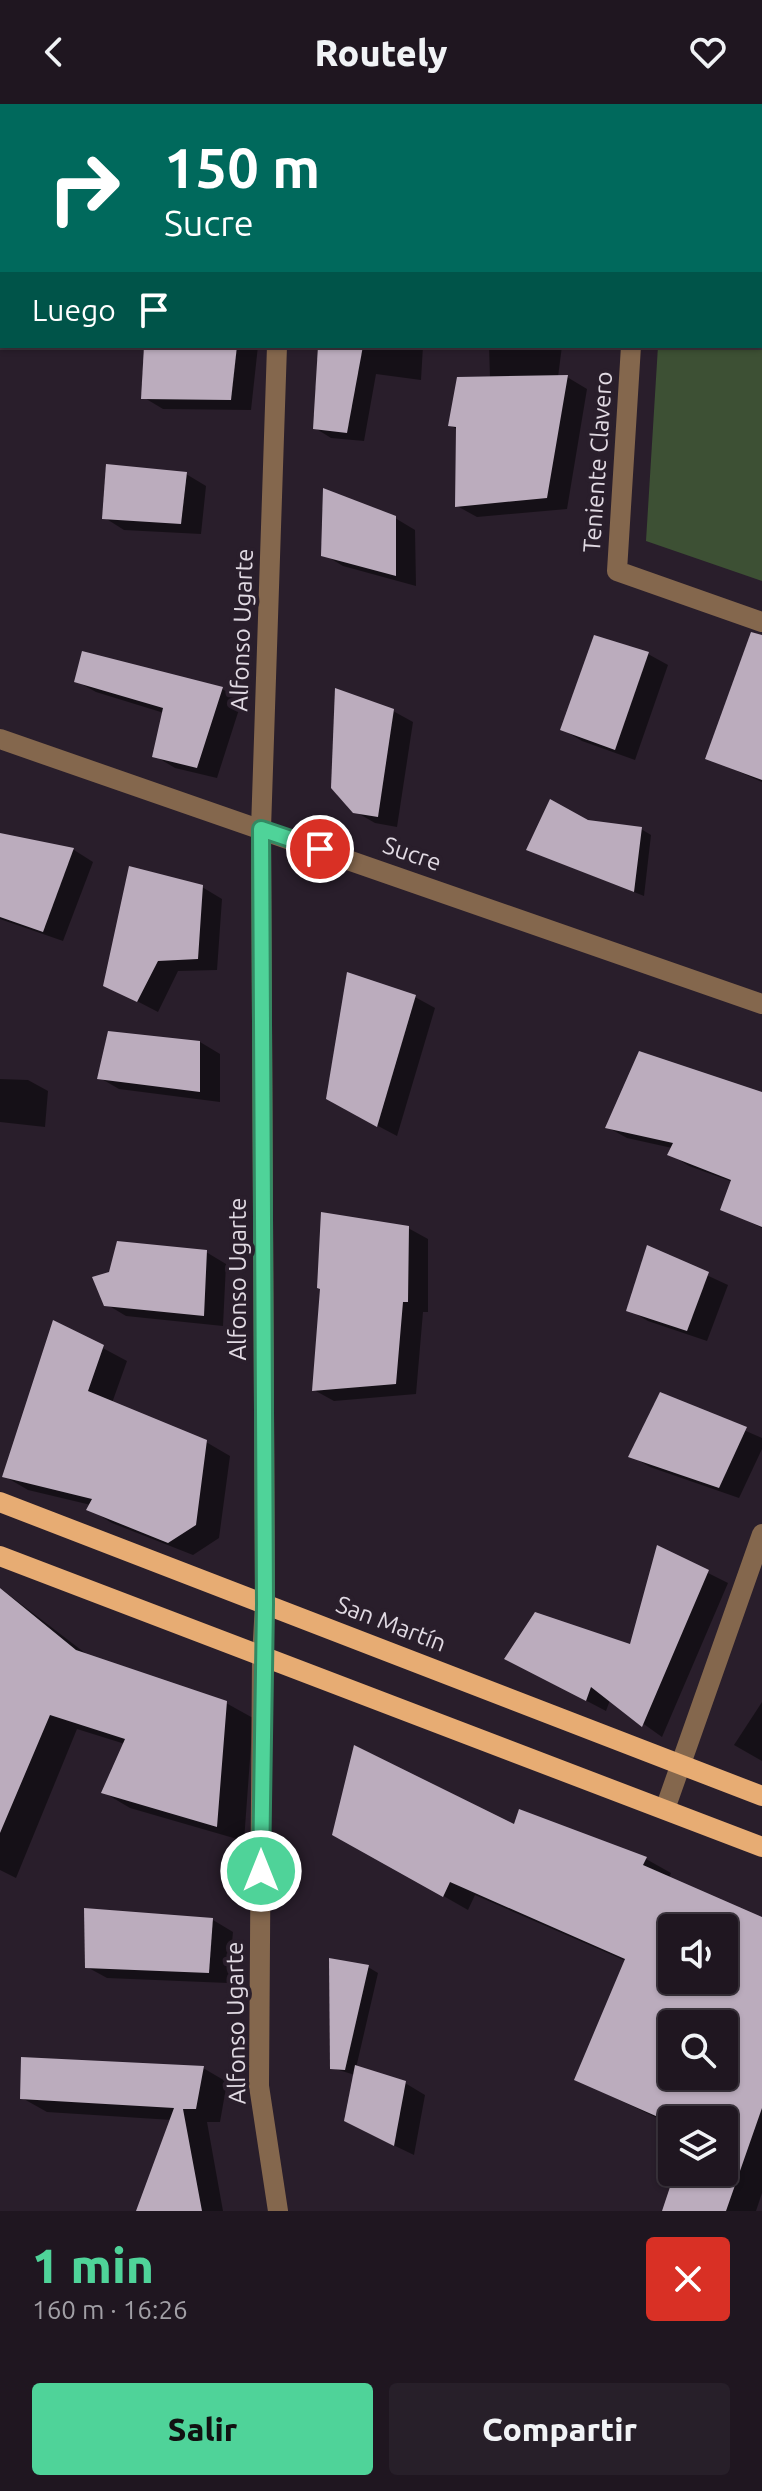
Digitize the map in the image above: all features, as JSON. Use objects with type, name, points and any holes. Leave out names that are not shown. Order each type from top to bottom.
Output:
[{"type":"main road","name":"San Martín","points":[[0,1502],[762,1796]]},
{"type":"main road","points":[[0,1556],[762,1847]]},
{"type":"street","name":"Alfonso Ugarte","points":[[277,348],[261,829],[265,1604],[259,2086],[278,2211]]},
{"type":"street","name":"Teniente Clavero","points":[[631,348],[617,571],[762,622]]},
{"type":"street","name":"Sucre","points":[[0,739],[762,1004]]},
{"type":"street","points":[[665,1809],[762,1534]]},
{"type":"green space","points":[[658,348],[762,348],[762,581],[646,541]]},
{"type":"building","points":[[144,348],[237,348],[231,400],[141,399]]},
{"type":"building","points":[[318,348],[363,348],[347,433],[313,429]]},
{"type":"building","points":[[568,375],[547,498],[455,507],[456,427],[448,426],[457,377]]},
{"type":"building","points":[[106,464],[187,472],[181,524],[102,519]]},
{"type":"building","points":[[323,488],[396,516],[396,576],[321,556]]},
{"type":"building","points":[[751,632],[762,635],[762,780],[705,759]]},
{"type":"building","points":[[594,635],[649,652],[615,750],[560,730]]},
{"type":"building","points":[[82,651],[223,687],[197,768],[152,757],[163,708],[74,682]]},
{"type":"building","points":[[335,688],[394,709],[378,817],[353,813],[331,788]]},
{"type":"building","points":[[550,799],[588,820],[642,827],[634,892],[526,850]]},
{"type":"building","points":[[0,833],[74,848],[43,932],[0,917]]},
{"type":"building","points":[[129,866],[203,885],[198,959],[158,961],[137,1002],[103,986]]},
{"type":"building","points":[[347,972],[416,995],[377,1127],[326,1099]]},
{"type":"building","points":[[108,1031],[200,1041],[200,1092],[97,1079]]},
{"type":"building","points":[[639,1051],[762,1092],[762,1227],[720,1210],[731,1180],[667,1155],[673,1143],[605,1128]]},
{"type":"building","points":[[321,1212],[409,1226],[408,1302],[403,1302],[396,1384],[312,1391],[320,1289],[317,1288]]},
{"type":"building","points":[[117,1241],[207,1250],[204,1316],[104,1306],[92,1277],[109,1272]]},
{"type":"building","points":[[647,1245],[709,1272],[687,1331],[626,1311]]},
{"type":"building","points":[[53,1320],[104,1345],[88,1391],[207,1440],[196,1525],[168,1543],[86,1510],[92,1499],[2,1477]]},
{"type":"building","points":[[660,1392],[747,1427],[719,1488],[628,1457]]},
{"type":"building","points":[[657,1545],[709,1570],[642,1727],[591,1687],[586,1701],[504,1659],[535,1612],[630,1644]]},
{"type":"building","points":[[0,1588],[76,1650],[227,1701],[217,1827],[101,1793],[125,1739],[50,1715],[0,1833]]},
{"type":"building","points":[[354,1745],[514,1824],[519,1809],[647,1857],[643,1865],[762,1917],[762,2108],[738,2177],[738,2106],[658,2106],[658,2117],[574,2080],[625,1959],[450,1882],[443,1897],[332,1835]]},
{"type":"building","points":[[84,1908],[213,1918],[209,1973],[85,1968]]},
{"type":"building","points":[[329,1958],[369,1965],[345,2070],[330,2069]]},
{"type":"building","points":[[21,2057],[204,2066],[196,2109],[183,2109],[202,2211],[136,2211],[174,2108],[20,2099]]},
{"type":"building","points":[[355,2065],[406,2081],[394,2146],[344,2121]]},
{"type":"building","points":[[670,2186],[735,2186],[726,2211],[662,2211]]},
{"type":"route","points":[[261,1871],[265,1604],[261,829],[320,849]]}]
